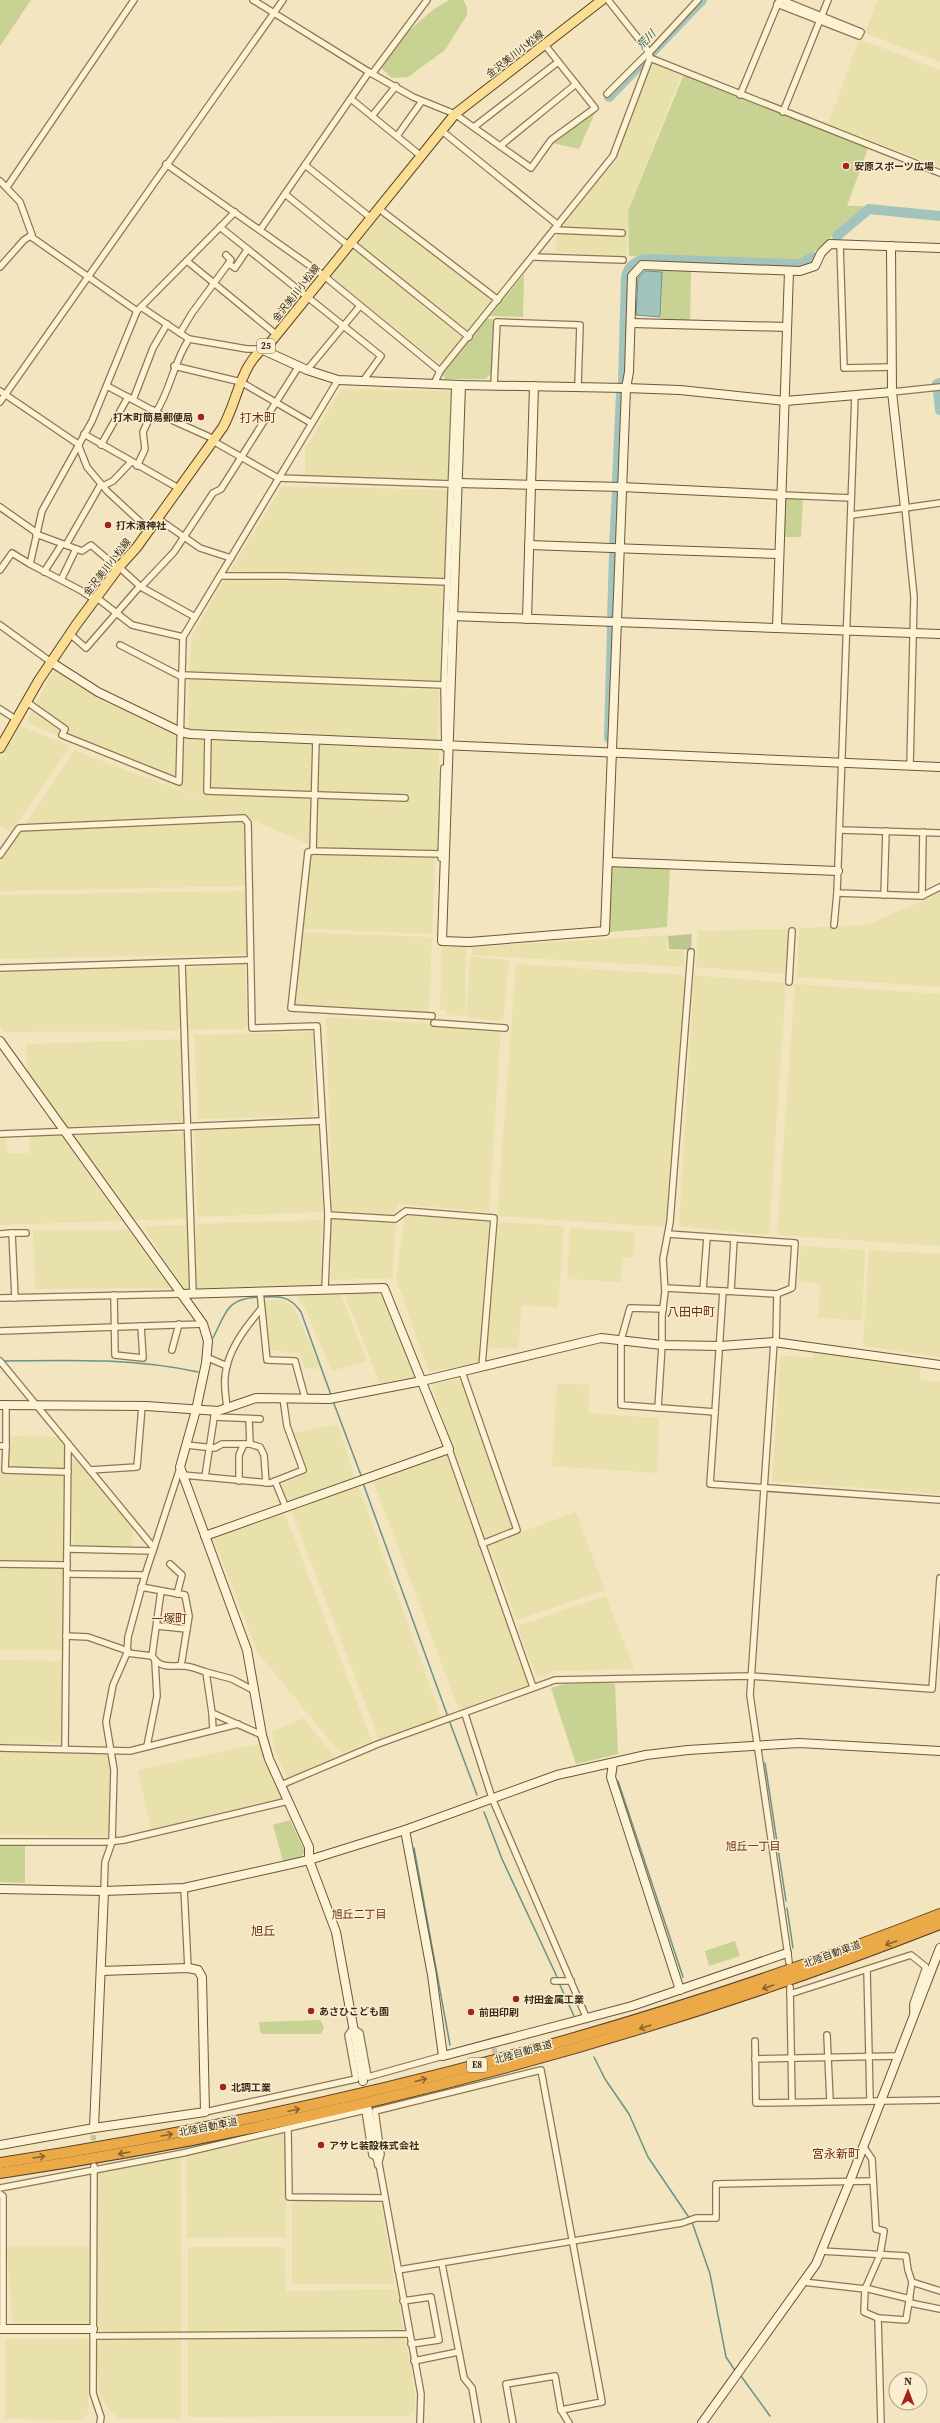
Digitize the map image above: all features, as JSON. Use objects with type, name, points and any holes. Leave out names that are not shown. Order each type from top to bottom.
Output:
[{"type":"highway","name":"北陸自動車道","points":[[0,2163],[245,2120],[389,2088],[503,2058],[736,1988],[940,1914]]},
{"type":"highway","name":"北陸自動車道","points":[[0,2173],[243,2130],[455,2081],[572,2049],[690,2013],[940,1925]]},
{"type":"main road","name":"金沢美川小松線","points":[[0,748],[51,662],[70,634],[118,568],[180,489],[213,440],[230,413],[241,382],[253,356],[270,343],[277,335],[323,275],[351,244],[378,208],[455,114],[602,0]]},
{"type":"street","points":[[7,187],[134,0]]},
{"type":"street","points":[[253,0],[371,73],[422,101],[455,114],[531,168],[551,140],[595,108],[545,45]]},
{"type":"street","points":[[0,402],[3,393],[88,277],[166,164],[283,0]]},
{"type":"street","points":[[260,230],[351,99],[427,0]]},
{"type":"street","points":[[608,0],[650,55],[740,95],[940,174]]},
{"type":"street","points":[[608,94],[650,55],[698,0]]},
{"type":"street","points":[[783,112],[828,0]]},
{"type":"street","points":[[740,95],[779,1],[861,32],[859,36],[821,18]]},
{"type":"street","points":[[434,384],[440,371],[469,338],[613,156],[650,55]]},
{"type":"street","points":[[474,127],[558,62]]},
{"type":"street","points":[[500,146],[576,84]]},
{"type":"street","points":[[372,116],[396,86]]},
{"type":"street","points":[[351,99],[421,156]]},
{"type":"street","points":[[397,136],[422,101]]},
{"type":"street","points":[[442,131],[556,228],[622,233]]},
{"type":"street","points":[[166,164],[323,275],[440,371]]},
{"type":"street","points":[[305,165],[371,218]]},
{"type":"street","points":[[0,181],[20,202],[32,235],[0,267]]},
{"type":"street","points":[[285,194],[351,244],[469,338]]},
{"type":"street","points":[[378,208],[498,300]]},
{"type":"street","points":[[30,564],[42,511],[84,434],[107,386],[139,309],[235,212]]},
{"type":"street","points":[[220,227],[381,356],[364,381]]},
{"type":"street","points":[[30,236],[88,277],[139,309],[167,324],[189,339],[247,349],[261,349],[307,370],[338,380],[458,385],[578,386],[680,390],[785,401],[940,387]]},
{"type":"street","points":[[454,483],[452,616],[442,941],[470,942],[605,931],[626,388],[632,276],[642,265],[800,271],[815,266],[821,253],[830,244],[940,248]]},
{"type":"street","points":[[840,244],[844,368],[892,367]]},
{"type":"street","points":[[891,246],[892,392],[914,597],[910,766]]},
{"type":"street","points":[[229,264],[235,268],[247,250]]},
{"type":"street","points":[[180,333],[214,283],[229,264],[231,260],[226,256]]},
{"type":"street","points":[[534,256],[623,260]]},
{"type":"street","points":[[187,261],[277,335]]},
{"type":"street","points":[[777,627],[789,271]]},
{"type":"street","points":[[307,370],[360,306]]},
{"type":"street","points":[[494,385],[497,322],[580,325],[578,386]]},
{"type":"street","points":[[630,323],[787,327]]},
{"type":"street","points":[[101,445],[130,398],[167,324]]},
{"type":"street","points":[[137,466],[145,449],[143,432],[155,411],[163,401],[178,355],[189,339]]},
{"type":"street","points":[[174,366],[241,382],[312,423]]},
{"type":"street","points":[[70,634],[86,648],[140,587],[174,552],[213,493],[221,489],[299,366]]},
{"type":"street","points":[[27,702],[64,729],[62,735],[179,782],[183,637],[338,380]]},
{"type":"street","points":[[432,1016],[291,1008],[308,852],[441,856],[447,746],[444,685],[458,385]]},
{"type":"street","points":[[107,386],[213,440],[278,478],[622,487],[851,498]]},
{"type":"street","points":[[527,619],[534,386]]},
{"type":"street","points":[[3,393],[78,444],[87,467],[102,485],[149,530]]},
{"type":"street","points":[[834,925],[840,830],[855,395]]},
{"type":"street","points":[[84,434],[137,466],[180,489]]},
{"type":"street","points":[[44,572],[102,485],[113,481],[131,462]]},
{"type":"street","points":[[851,515],[940,503]]},
{"type":"street","points":[[0,507],[36,533],[82,551],[91,545],[140,587],[195,617]]},
{"type":"street","points":[[157,518],[200,548],[231,558]]},
{"type":"street","points":[[529,545],[779,554]]},
{"type":"street","points":[[61,580],[76,549]]},
{"type":"street","points":[[0,570],[12,552],[44,572],[96,599],[132,625],[183,637]]},
{"type":"street","points":[[220,576],[448,582]]},
{"type":"street","points":[[452,616],[940,634]]},
{"type":"street","points":[[0,625],[51,662],[98,692],[181,732],[208,735],[612,754],[940,767]]},
{"type":"street","points":[[120,645],[182,676],[444,685]]},
{"type":"street","points":[[0,709],[17,720]]},
{"type":"street","points":[[208,735],[207,791],[405,798]]},
{"type":"street","points":[[313,851],[316,739]]},
{"type":"street","points":[[0,855],[19,828],[244,818],[248,823],[252,1028],[317,1026],[328,1215],[325,1289]]},
{"type":"street","points":[[840,830],[940,833]]},
{"type":"street","points":[[884,895],[886,831]]},
{"type":"street","points":[[922,896],[923,832]]},
{"type":"street","points":[[608,862],[838,871]]},
{"type":"street","points":[[837,893],[922,896],[940,887]]},
{"type":"street","points":[[789,982],[792,932]]},
{"type":"street","points":[[658,1408],[665,1288],[663,1259],[668,1234],[691,952]]},
{"type":"street","points":[[0,968],[250,960]]},
{"type":"street","points":[[182,963],[193,1293]]},
{"type":"street","points":[[434,1022],[505,1028]]},
{"type":"street","points":[[0,1042],[204,1324],[208,1341],[196,1410],[186,1445],[181,1471],[141,1587],[128,1637],[127,1652],[113,1685],[106,1722],[114,1770],[112,1842],[105,1862],[94,2131]]},
{"type":"street","points":[[0,1134],[322,1120]]},
{"type":"street","points":[[328,1215],[395,1219],[406,1211],[494,1218],[482,1366]]},
{"type":"street","points":[[0,1234],[26,1232]]},
{"type":"street","points":[[12,1233],[15,1298]]},
{"type":"street","points":[[665,1288],[777,1294],[792,1288],[795,1243],[668,1234]]},
{"type":"street","points":[[703,1290],[707,1237]]},
{"type":"street","points":[[731,1292],[734,1239]]},
{"type":"street","points":[[0,1298],[193,1293],[260,1295],[325,1289],[384,1288],[449,1449],[533,1687]]},
{"type":"street","points":[[723,1291],[721,1346],[710,1484],[764,1489],[940,1500]]},
{"type":"street","points":[[777,1294],[775,1342],[750,1676],[750,1695],[789,1962]]},
{"type":"street","points":[[114,1295],[116,1355],[144,1358],[141,1326]]},
{"type":"street","points":[[260,1295],[267,1360],[295,1361],[305,1398]]},
{"type":"street","points":[[227,1408],[224,1377],[229,1358],[246,1326],[261,1308]]},
{"type":"street","points":[[663,1309],[630,1308],[621,1340],[621,1405],[715,1412]]},
{"type":"street","points":[[172,1350],[179,1324]]},
{"type":"street","points":[[0,1331],[204,1324]]},
{"type":"street","points":[[214,1414],[256,1398],[333,1398],[422,1381],[601,1338],[662,1345],[721,1346],[775,1342],[940,1365]]},
{"type":"street","points":[[206,1357],[227,1366]]},
{"type":"street","points":[[1,1362],[154,1549]]},
{"type":"street","points":[[462,1372],[517,1530],[482,1544]]},
{"type":"street","points":[[181,1471],[205,1478],[266,1483],[276,1481],[303,1470],[287,1426],[283,1398]]},
{"type":"street","points":[[68,1472],[3,1470],[3,1405],[142,1406],[196,1410],[249,1420],[260,1419]]},
{"type":"street","points":[[90,1470],[137,1467],[142,1406]]},
{"type":"street","points":[[205,1478],[208,1448],[214,1414]]},
{"type":"street","points":[[239,1481],[239,1455],[247,1444],[249,1420]]},
{"type":"street","points":[[65,1749],[68,1574],[68,1444]]},
{"type":"street","points":[[186,1445],[215,1448],[222,1444],[247,1444],[260,1447],[264,1455],[266,1483]]},
{"type":"street","points":[[205,1536],[449,1449]]},
{"type":"street","points":[[181,1471],[247,1650],[262,1735],[269,1759],[309,1847],[309,1860],[336,1932],[363,2081]]},
{"type":"street","points":[[276,1481],[286,1508]]},
{"type":"street","points":[[68,1549],[154,1549]]},
{"type":"street","points":[[0,1564],[67,1565]]},
{"type":"street","points":[[170,1564],[182,1575],[177,1594]]},
{"type":"street","points":[[68,1574],[145,1575]]},
{"type":"street","points":[[280,1785],[378,1744],[466,1714],[533,1687],[555,1680],[750,1676],[932,1689],[940,1578]]},
{"type":"street","points":[[141,1587],[185,1595],[189,1616],[181,1666]]},
{"type":"street","points":[[147,1746],[157,1696],[155,1661],[152,1656],[157,1626],[160,1591]]},
{"type":"street","points":[[157,1626],[187,1629]]},
{"type":"street","points":[[66,1636],[88,1637],[127,1652],[152,1656]]},
{"type":"street","points":[[155,1661],[169,1668],[181,1666],[232,1679],[255,1691]]},
{"type":"street","points":[[206,1672],[213,1730]]},
{"type":"street","points":[[212,1713],[262,1735]]},
{"type":"street","points":[[466,1714],[492,1798],[569,1981],[587,2019]]},
{"type":"street","points":[[0,1748],[65,1749],[112,1752],[130,1751],[238,1724]]},
{"type":"street","points":[[0,1889],[104,1891],[184,1888],[309,1860],[405,1830],[557,1775],[646,1755],[757,1744],[799,1743],[940,1751]]},
{"type":"street","points":[[612,1763],[611,1777],[680,1990]]},
{"type":"street","points":[[0,1842],[112,1842],[288,1801]]},
{"type":"street","points":[[405,1830],[432,1975],[443,2056]]},
{"type":"street","points":[[184,1888],[188,1968]]},
{"type":"street","points":[[702,2423],[816,2264],[850,2181],[880,2100],[940,1948]]},
{"type":"street","points":[[353,2028],[360,2032],[368,2077],[441,2059],[443,2056],[493,2046],[572,2021],[587,2019],[680,1990],[787,1953]]},
{"type":"street","points":[[790,1994],[911,1955],[926,1967],[913,2004],[913,2016]]},
{"type":"street","points":[[101,1971],[188,1968],[198,1970],[202,1977],[205,2112]]},
{"type":"street","points":[[867,1970],[870,2100]]},
{"type":"street","points":[[554,1981],[569,1981]]},
{"type":"street","points":[[790,1987],[792,2102]]},
{"type":"street","points":[[0,2145],[205,2112],[356,2079],[348,2036],[353,2028]]},
{"type":"street","points":[[828,2034],[830,2101]]},
{"type":"street","points":[[755,2041],[756,2103],[940,2100]]},
{"type":"street","points":[[755,2059],[897,2056]]},
{"type":"street","points":[[378,2165],[381,2154],[375,2111],[499,2077],[541,2070],[602,2402],[561,2410]]},
{"type":"street","points":[[369,2109],[378,2165]]},
{"type":"street","points":[[0,2188],[94,2168],[183,2153],[365,2110],[372,2155],[376,2157],[385,2198],[421,2394],[420,2423]]},
{"type":"street","points":[[288,2129],[289,2197],[385,2198]]},
{"type":"street","points":[[821,2251],[880,2256],[906,2256],[912,2282],[906,2320],[878,2318],[864,2312],[865,2288],[880,2256],[884,2232],[876,2229],[872,2159],[863,2146]]},
{"type":"street","points":[[94,2168],[93,2393],[101,2417],[100,2423]]},
{"type":"street","points":[[398,2270],[442,2264],[691,2220],[716,2218],[716,2184],[873,2181]]},
{"type":"street","points":[[0,2194],[3,2196],[1,2329],[93,2332],[409,2334]]},
{"type":"street","points":[[442,2264],[458,2352],[464,2378],[472,2388],[478,2423]]},
{"type":"street","points":[[803,2282],[865,2288],[940,2308]]},
{"type":"street","points":[[912,2282],[940,2291]]},
{"type":"street","points":[[404,2301],[431,2297],[439,2340],[411,2344]]},
{"type":"street","points":[[878,2318],[881,2423]]},
{"type":"street","points":[[414,2361],[458,2352]]},
{"type":"street","points":[[513,2423],[506,2384],[554,2376],[561,2410],[568,2423]]},
{"type":"shaded area","points":[[878,0],[940,0],[940,62],[865,33]]},
{"type":"shaded area","points":[[859,39],[940,70],[940,167],[828,124]]},
{"type":"shaded area","points":[[652,61],[682,73],[628,211],[627,256],[556,252],[557,233],[614,157]]},
{"type":"shaded area","points":[[382,215],[496,301],[442,366],[329,275]]},
{"type":"shaded area","points":[[341,389],[453,391],[449,481],[305,476],[305,449]]},
{"type":"shaded area","points":[[282,486],[447,490],[444,579],[230,571]]},
{"type":"shaded area","points":[[225,579],[443,586],[440,681],[189,671],[192,635]]},
{"type":"shaded area","points":[[54,669],[97,696],[183,737],[439,748],[437,854],[313,846],[238,814],[26,824],[74,750],[205,800],[26,722]]},
{"type":"shaded area","points":[[189,678],[439,690],[438,740],[188,729]]},
{"type":"shaded area","points":[[21,726],[71,746],[11,832],[0,825],[0,759]]},
{"type":"shaded area","points":[[244,823],[247,886],[0,891],[0,862],[22,831]]},
{"type":"shaded area","points":[[310,854],[435,858],[432,934],[303,929]]},
{"type":"shaded area","points":[[246,891],[249,954],[0,959],[0,895]]},
{"type":"shaded area","points":[[940,893],[940,987],[797,977],[799,928],[867,925]]},
{"type":"shaded area","points":[[791,929],[788,974],[696,967],[698,931]]},
{"type":"shaded area","points":[[302,932],[432,937],[429,1012],[295,1005]]},
{"type":"shaded area","points":[[667,935],[667,950],[684,951],[684,967],[472,955],[472,947]]},
{"type":"shaded area","points":[[442,946],[466,947],[465,1016],[446,1015],[446,1010],[440,1010]]},
{"type":"shaded area","points":[[470,957],[509,960],[503,1021],[466,1018]]},
{"type":"shaded area","points":[[245,964],[247,1025],[245,1029],[187,1030],[184,968]]},
{"type":"shaded area","points":[[516,964],[685,975],[667,1227],[497,1216]]},
{"type":"shaded area","points":[[177,967],[182,1026],[177,1031],[5,1032],[0,1025],[0,971]]},
{"type":"shaded area","points":[[694,975],[786,983],[769,1235],[679,1226]]},
{"type":"shaded area","points":[[795,984],[940,994],[940,1246],[777,1235]]},
{"type":"shaded area","points":[[326,1017],[501,1028],[489,1212],[399,1204],[392,1215],[332,1210]]},
{"type":"shaded area","points":[[313,1032],[314,1116],[198,1119],[194,1035]]},
{"type":"shaded area","points":[[182,1039],[183,1121],[66,1127],[27,1071],[26,1044]]},
{"type":"shaded area","points":[[318,1123],[323,1212],[197,1217],[195,1128]]},
{"type":"shaded area","points":[[185,1132],[187,1219],[133,1220],[75,1138],[76,1135]]},
{"type":"shaded area","points":[[61,1135],[122,1221],[0,1225],[0,1137],[6,1137],[8,1153],[30,1153],[29,1136]]},
{"type":"shaded area","points":[[405,1215],[489,1222],[478,1363],[429,1372],[396,1278]]},
{"type":"shaded area","points":[[331,1219],[396,1223],[392,1278],[331,1280]]},
{"type":"shaded area","points":[[322,1220],[321,1285],[196,1289],[196,1224]]},
{"type":"shaded area","points":[[498,1222],[564,1226],[558,1308],[522,1305],[518,1349],[487,1347]]},
{"type":"shaded area","points":[[191,1225],[190,1288],[186,1290],[179,1286],[144,1226]]},
{"type":"shaded area","points":[[570,1228],[635,1232],[633,1257],[623,1258],[621,1282],[567,1279]]},
{"type":"shaded area","points":[[33,1230],[129,1230],[172,1288],[35,1289]]},
{"type":"shaded area","points":[[801,1246],[865,1250],[862,1321],[818,1317],[820,1284],[798,1281]]},
{"type":"shaded area","points":[[869,1250],[940,1254],[940,1357],[863,1346]]},
{"type":"shaded area","points":[[373,1291],[386,1300],[417,1376],[380,1383],[344,1293]]},
{"type":"shaded area","points":[[340,1292],[367,1361],[332,1371],[304,1306],[297,1299],[297,1294]]},
{"type":"shaded area","points":[[282,1300],[293,1306],[321,1369],[305,1368],[300,1354],[271,1350],[264,1301]]},
{"type":"shaded area","points":[[814,1349],[921,1365],[920,1379],[940,1382],[940,1494],[772,1481],[780,1355],[813,1358]]},
{"type":"shaded area","points":[[460,1379],[512,1527],[485,1538],[431,1384]]},
{"type":"shaded area","points":[[557,1383],[590,1385],[588,1413],[659,1418],[657,1473],[552,1466]]},
{"type":"shaded area","points":[[337,1424],[355,1478],[288,1503],[281,1484],[307,1473],[293,1433]]},
{"type":"shaded area","points":[[10,1436],[59,1437],[65,1445],[65,1469],[9,1468]]},
{"type":"shaded area","points":[[446,1453],[529,1684],[459,1710],[373,1480]]},
{"type":"shaded area","points":[[76,1458],[133,1527],[132,1547],[73,1545],[71,1460]]},
{"type":"shaded area","points":[[0,1473],[65,1473],[65,1560],[0,1560]]},
{"type":"shaded area","points":[[356,1485],[359,1488],[442,1719],[379,1739],[291,1510]]},
{"type":"shaded area","points":[[284,1512],[372,1741],[341,1754],[258,1653],[213,1538]]},
{"type":"shaded area","points":[[576,1512],[605,1590],[517,1620],[488,1544]]},
{"type":"shaded area","points":[[0,1566],[66,1566],[64,1650],[0,1650]]},
{"type":"shaded area","points":[[606,1596],[634,1669],[554,1671],[538,1679],[517,1626]]},
{"type":"shaded area","points":[[0,1660],[63,1661],[63,1743],[0,1744]]},
{"type":"shaded area","points":[[303,1718],[335,1757],[287,1778],[274,1749],[272,1732]]},
{"type":"shaded area","points":[[260,1743],[283,1798],[151,1830],[138,1770]]},
{"type":"shaded area","points":[[0,1751],[104,1752],[111,1759],[109,1837],[0,1834]]},
{"type":"shaded area","points":[[286,2133],[286,2237],[187,2238],[186,2156]]},
{"type":"shaded area","points":[[181,2158],[182,2332],[102,2333],[98,2329],[97,2173]]},
{"type":"shaded area","points":[[292,2200],[380,2200],[395,2284],[292,2284]]},
{"type":"shaded area","points":[[6,2246],[89,2246],[89,2324],[13,2326]]},
{"type":"shaded area","points":[[188,2247],[285,2247],[286,2291],[397,2289],[404,2332],[188,2332]]},
{"type":"shaded area","points":[[405,2338],[415,2394],[415,2411],[408,2416],[188,2417],[188,2339]]},
{"type":"shaded area","points":[[5,2339],[87,2339],[90,2342],[88,2414],[82,2420],[5,2419]]},
{"type":"shaded area","points":[[101,2340],[181,2340],[181,2419],[120,2419],[109,2410],[98,2390],[97,2344]]},
{"type":"green space","points":[[0,0],[31,0],[0,46]]},
{"type":"green space","points":[[449,0],[463,0],[467,7],[467,15],[445,50],[408,77],[392,78],[380,67],[381,55],[434,9]]},
{"type":"green space","points":[[684,74],[868,148],[847,206],[868,206],[802,262],[629,256],[628,211]]},
{"type":"green space","points":[[597,108],[579,149],[552,143]]},
{"type":"green space","points":[[662,269],[691,270],[690,321],[661,320]]},
{"type":"green space","points":[[524,274],[523,317],[490,316]]},
{"type":"green space","points":[[487,319],[493,319],[492,373],[485,379],[446,379],[442,375]]},
{"type":"green space","points":[[786,498],[803,498],[801,537],[784,537]]},
{"type":"green space","points":[[611,864],[670,867],[667,927],[609,932]]},
{"type":"green space","points":[[692,934],[691,950],[669,949],[668,936]]},
{"type":"green space","points":[[564,1684],[615,1684],[618,1754],[576,1764],[551,1688]]},
{"type":"green space","points":[[290,1820],[305,1852],[301,1857],[283,1861],[273,1825]]},
{"type":"green space","points":[[0,1846],[25,1846],[25,1883],[0,1882]]},
{"type":"green space","points":[[735,1941],[740,1956],[709,1966],[705,1951]]},
{"type":"green space","points":[[320,2020],[324,2027],[321,2034],[263,2034],[260,2032],[259,2022]]},
{"type":"water","points":[[645,271],[662,272],[660,317],[636,315],[638,278]]},
{"type":"waterway","name":"荒川","points":[[609,97],[702,0]]},
{"type":"waterway","points":[[837,236],[869,209],[940,216]]},
{"type":"waterway","points":[[623,382],[626,278],[630,267],[639,261],[647,259],[801,264],[813,257]]},
{"type":"waterway","points":[[938,391],[940,410]]},
{"type":"waterway","points":[[617,482],[621,393]]},
{"type":"waterway","points":[[614,546],[617,492]]},
{"type":"waterway","points":[[612,620],[614,554]]},
{"type":"waterway","points":[[609,738],[612,627]]},
{"type":"waterway","points":[[213,1338],[228,1308],[240,1300],[259,1297]]},
{"type":"waterway","points":[[262,1297],[284,1298],[293,1303],[301,1312],[331,1395]]},
{"type":"waterway","points":[[3,1361],[77,1360],[125,1362],[173,1367],[198,1372]]},
{"type":"waterway","points":[[333,1401],[362,1478]]},
{"type":"waterway","points":[[363,1483],[448,1717]]},
{"type":"waterway","points":[[449,1720],[477,1795]]},
{"type":"waterway","points":[[765,1763],[786,1901]]},
{"type":"waterway","points":[[618,1781],[683,1977]]},
{"type":"waterway","points":[[484,1812],[502,1859],[558,1979]]},
{"type":"waterway","points":[[414,1848],[450,2045]]},
{"type":"waterway","points":[[787,1908],[793,1948]]},
{"type":"waterway","points":[[559,1983],[574,2016]]},
{"type":"waterway","points":[[594,2057],[605,2079],[629,2114],[648,2157],[690,2219]]},
{"type":"waterway","points":[[692,2222],[710,2274],[726,2357],[736,2372]]},
{"type":"waterway","points":[[741,2376],[770,2416]]},
{"type":"tunnel","points":[[494,2048],[499,2075]]},
{"type":"tunnel","points":[[93,2135],[94,2148]]},
{"type":"place","name":"安原スポーツ広場","points":[[846,166]]},
{"type":"place","name":"打木町簡易郵便局","points":[[201,417]]},
{"type":"place","name":"打木濱神社","points":[[108,525]]},
{"type":"place","name":"村田金属工業","points":[[516,1999]]},
{"type":"place","name":"あさひこども園","points":[[311,2011]]},
{"type":"place","name":"前田印刷","points":[[471,2012]]},
{"type":"place","name":"北調工業","points":[[223,2087]]},
{"type":"place","name":"アサヒ装設株式会社","points":[[321,2145]]},
{"type":"district","name":"打木町","points":[[258,418]]},
{"type":"district","name":"八田中町","points":[[691,1312]]},
{"type":"district","name":"一塚町","points":[[169,1619]]},
{"type":"district","name":"旭丘一丁目","points":[[753,1846]]},
{"type":"district","name":"旭丘二丁目","points":[[359,1914]]},
{"type":"district","name":"旭丘","points":[[263,1931]]},
{"type":"district","name":"宮永新町","points":[[836,2154]]}]
